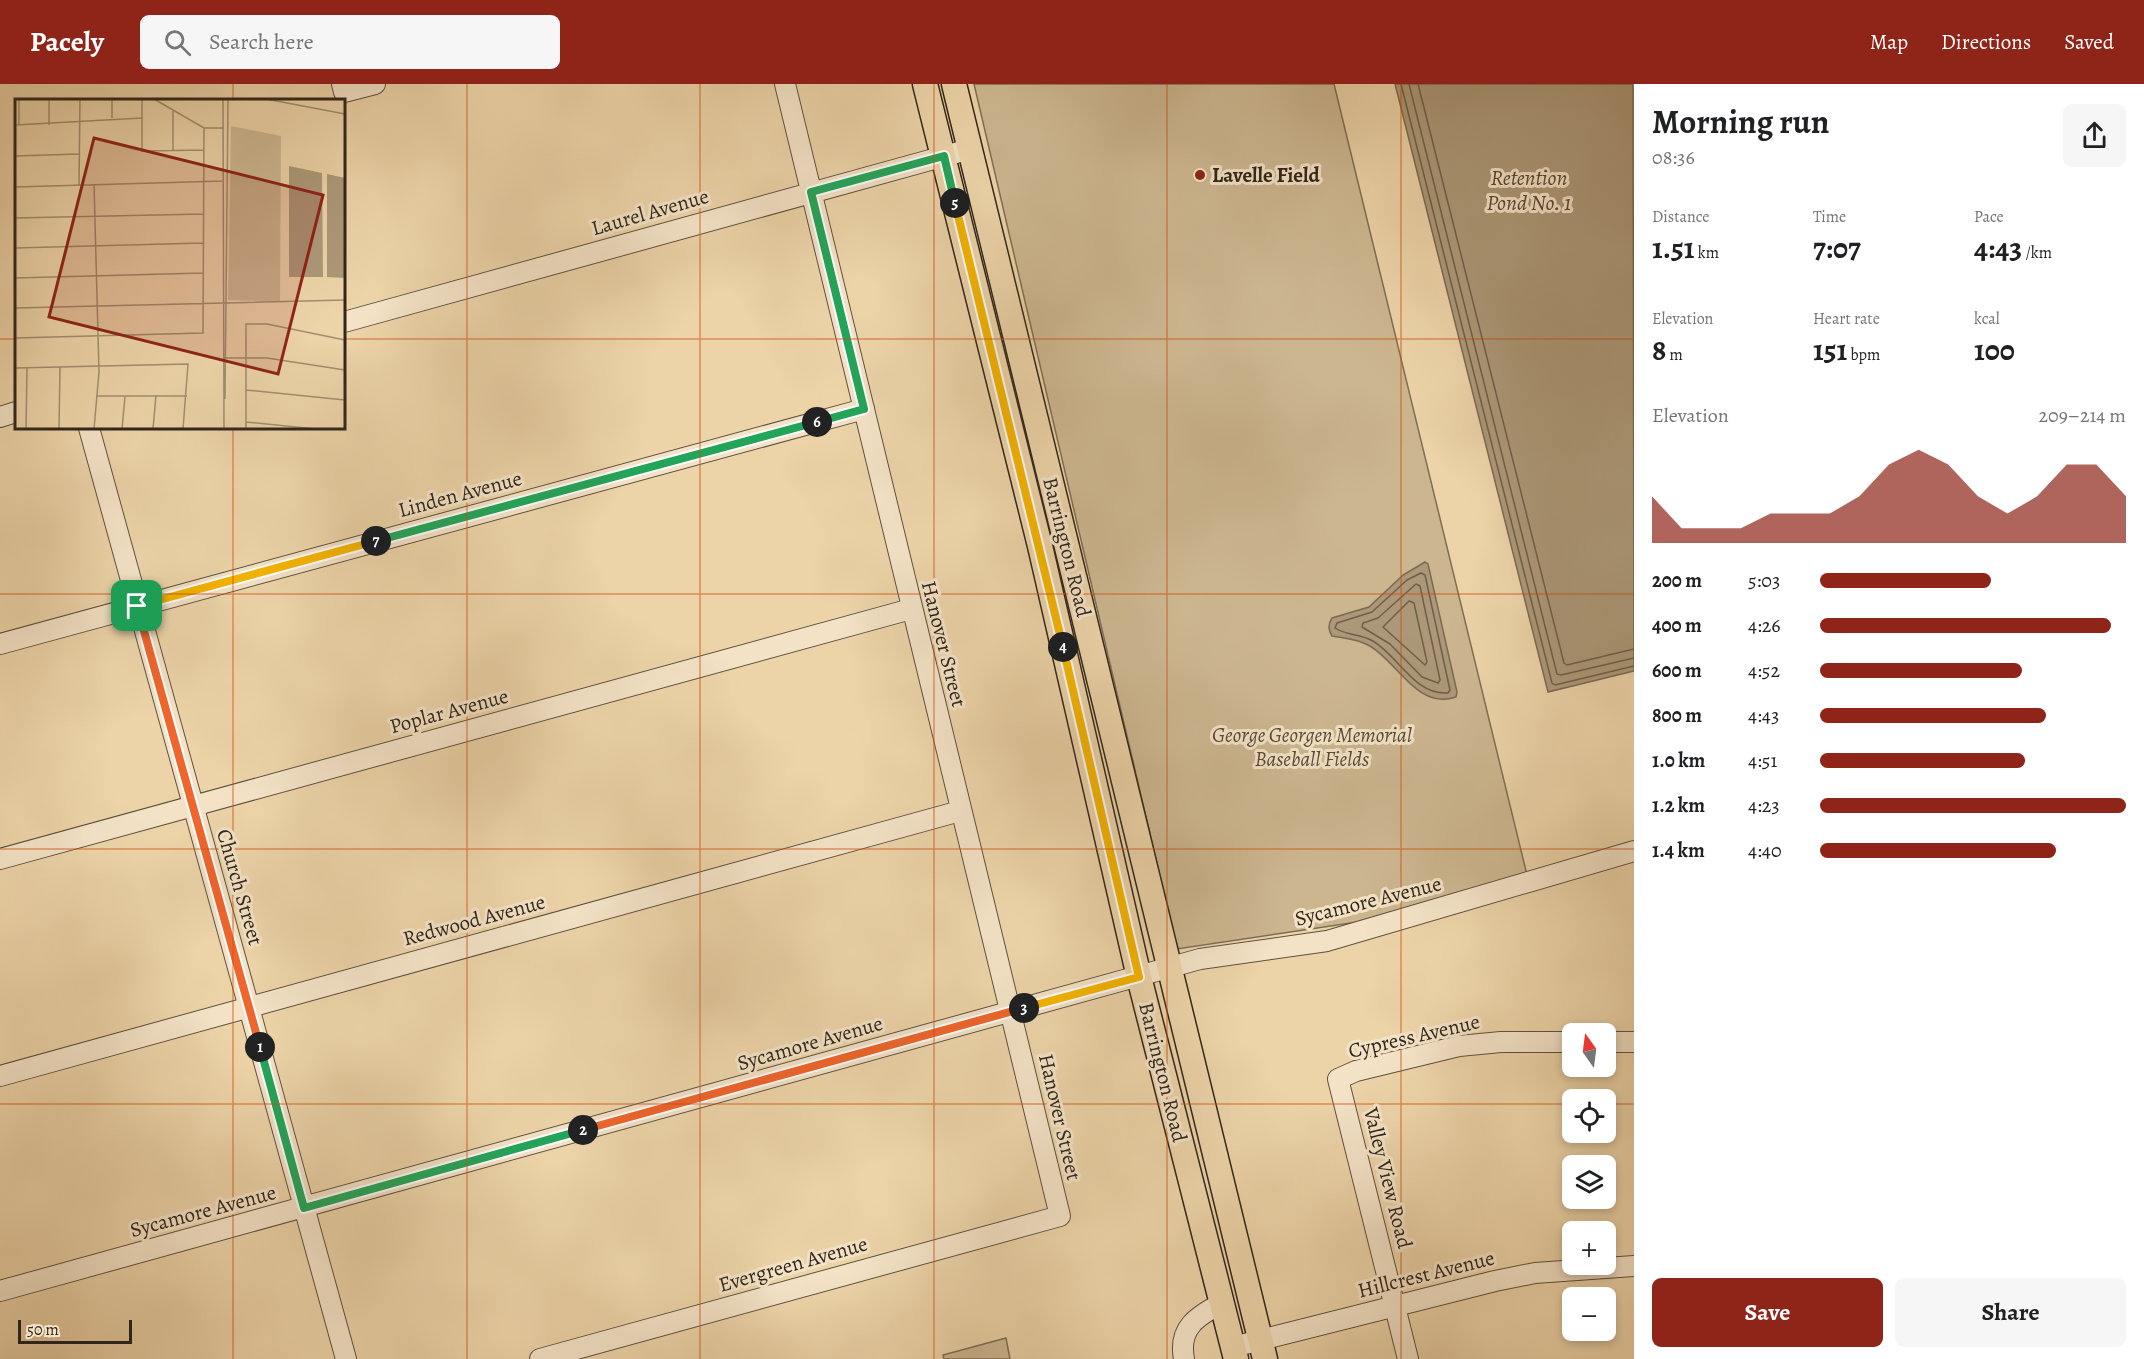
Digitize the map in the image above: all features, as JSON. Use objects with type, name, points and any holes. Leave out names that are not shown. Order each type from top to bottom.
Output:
[{"type":"main road","name":"Barrington Road","points":[[925,84],[1041,546],[1139,977],[1235,1353]]},
{"type":"main road","name":"Barrington Road","points":[[954,84],[1262,1348]]},
{"type":"street","points":[[343,88],[375,84]]},
{"type":"street","name":"Hanover Street","points":[[785,84],[1060,1215]]},
{"type":"street","name":"Laurel Avenue","points":[[345,322],[970,149]]},
{"type":"street","name":"Linden Avenue","points":[[0,644],[864,409]]},
{"type":"street","points":[[0,417],[15,412]]},
{"type":"street","name":"Church Street","points":[[89,429],[346,1359]]},
{"type":"street","name":"Poplar Avenue","points":[[0,859],[911,609]]},
{"type":"street","name":"Redwood Avenue","points":[[0,1076],[960,811]]},
{"type":"street","name":"Sycamore Avenue","points":[[0,1291],[1200,959],[1327,941],[1634,851]]},
{"type":"street","name":"Cypress Avenue","points":[[1338,1078],[1356,1071],[1459,1046],[1501,1042],[1562,1042]]},
{"type":"street","points":[[1616,1042],[1634,1042]]},
{"type":"street","name":"Valley View Road","points":[[1338,1078],[1408,1359]]},
{"type":"street","name":"Evergreen Avenue","points":[[540,1359],[1060,1215]]},
{"type":"street","name":"Hillcrest Avenue","points":[[1235,1353],[1262,1348],[1395,1306],[1535,1274],[1634,1266]]},
{"type":"street","points":[[1184,1359],[1182,1347],[1184,1331],[1198,1316],[1222,1303]]},
{"type":"green space","name":"George Georgen Memorial Baseball Fields","points":[[974,84],[1334,84],[1527,875],[1371,920],[1177,949]]},
{"type":"green space","points":[[1006,1338],[1010,1359],[944,1359],[943,1355]]},
{"type":"water","name":"Retention Pond No. 1","points":[[1395,84],[1633,84],[1634,671],[1548,692]]},
{"type":"water","points":[[1425,562],[1428,564],[1457,692],[1456,697],[1442,699],[1430,697],[1408,682],[1379,652],[1355,640],[1332,636],[1329,629],[1332,618],[1369,607],[1403,575]]},
{"type":"place","name":"Lavelle Field","points":[[1200,175]]},
{"type":"route","points":[[944,156],[1041,546],[1139,977],[304,1208],[137,606],[864,409],[811,192],[944,156]]}]
